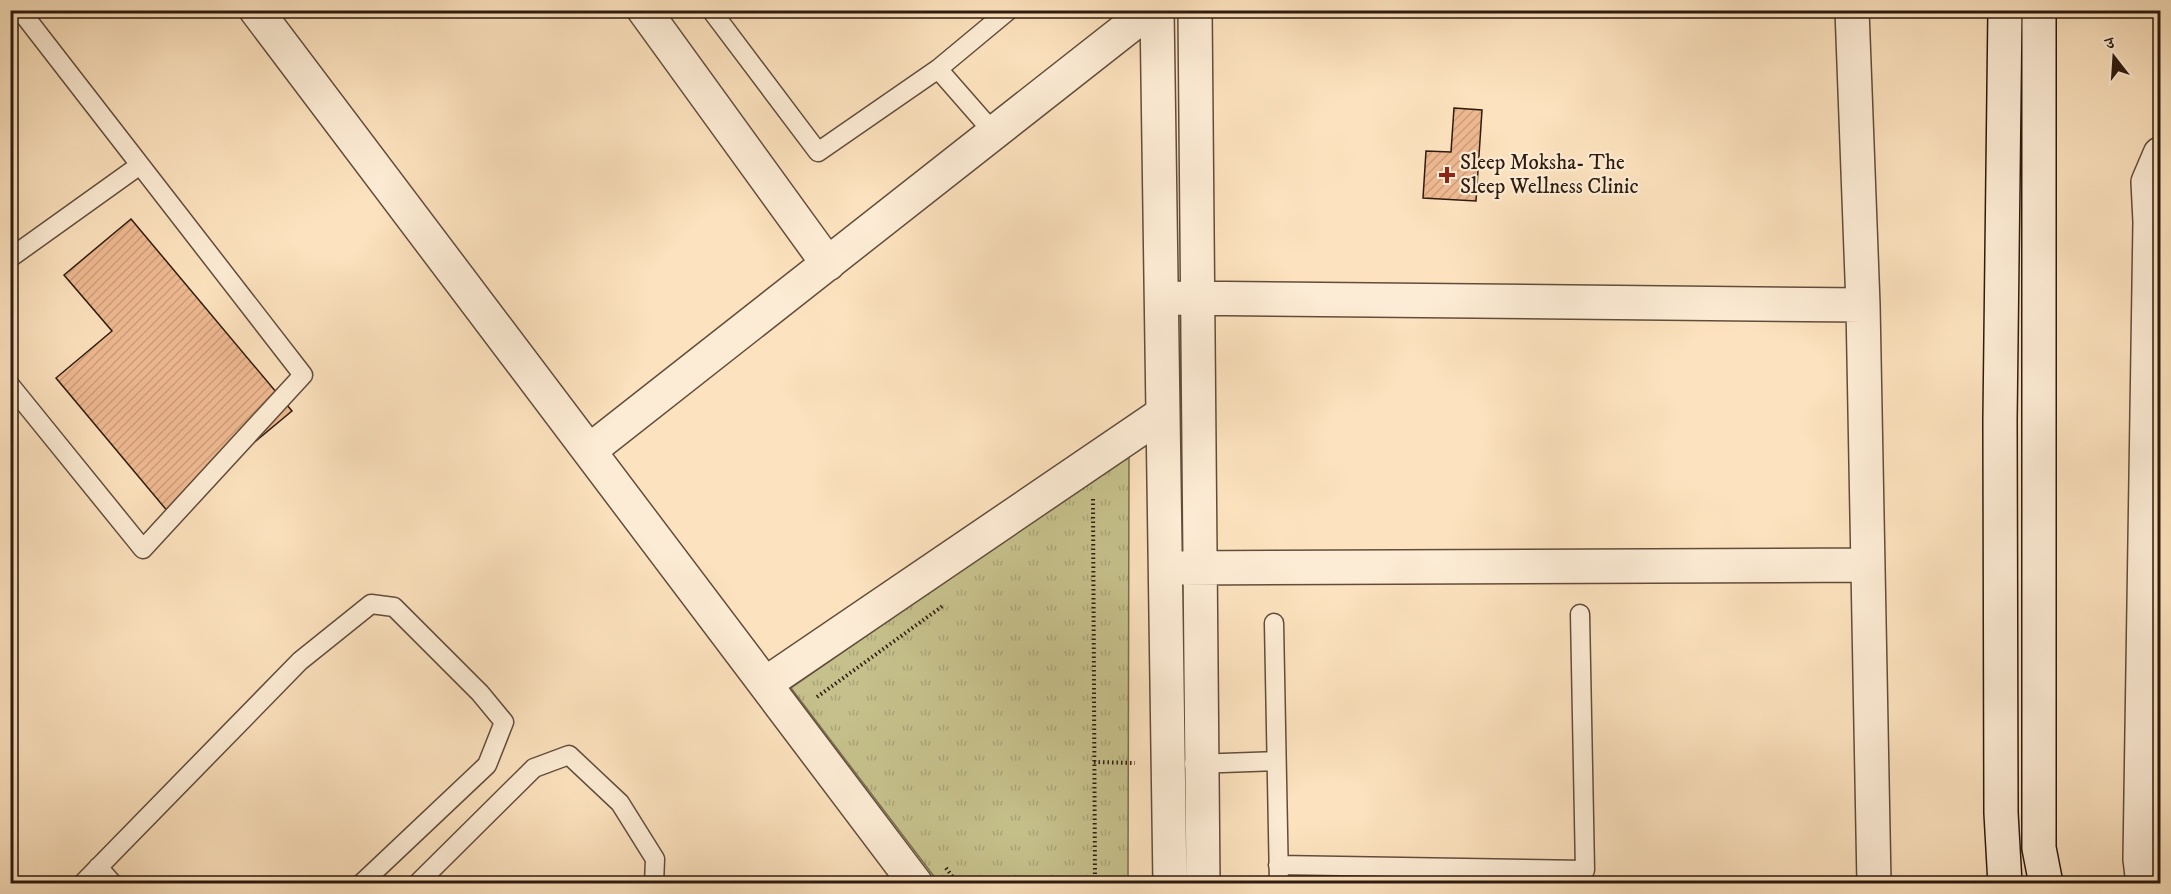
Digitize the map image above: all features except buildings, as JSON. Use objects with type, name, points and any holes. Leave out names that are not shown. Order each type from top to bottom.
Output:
[{"type":"street","points":[[256,10],[916,884]]},
{"type":"street","points":[[644,10],[828,264]]},
{"type":"street","points":[[589,451],[1150,10]]},
{"type":"street","points":[[1157,10],[1170,884]]},
{"type":"street","points":[[1195,10],[1203,884]]},
{"type":"street","points":[[1852,10],[1863,305],[1874,884]]},
{"type":"street","points":[[2005,10],[2000,420],[2001,813],[2005,884]]},
{"type":"street","points":[[2039,10],[2039,848],[2046,884]]},
{"type":"street","points":[[2143,884],[2140,859],[2155,226],[2148,182],[2160,154]]},
{"type":"street","points":[[1161,298],[1863,305]]},
{"type":"street","points":[[765,684],[1162,414]]},
{"type":"street","points":[[1164,568],[1868,566]]},
{"type":"lane","points":[[10,385],[143,549],[303,375],[20,10]]},
{"type":"lane","points":[[711,10],[818,152],[938,69],[1009,10]]},
{"type":"lane","points":[[938,69],[994,133]]},
{"type":"lane","points":[[10,258],[140,165]]},
{"type":"lane","points":[[82,884],[300,661],[371,604],[394,607],[480,693],[504,722],[487,765],[361,884]]},
{"type":"lane","points":[[1274,623],[1279,874],[1585,870],[1580,614]]},
{"type":"lane","points":[[417,884],[534,768],[569,755],[620,803],[655,859],[654,884]]},
{"type":"lane","points":[[1169,765],[1276,761]]},
{"type":"lane","points":[[98,867],[112,884]]},
{"type":"path","points":[[1084,505],[1093,498],[1095,884]]},
{"type":"path","points":[[824,706],[817,697],[950,601]]},
{"type":"path","points":[[1094,762],[1169,765]]},
{"type":"path","points":[[944,865],[958,884]]},
{"type":"green space","points":[[1129,454],[1128,883],[939,883],[791,688]]},
{"type":"place","name":"Sleep Moksha- The Sleep Wellness Clinic","points":[[1447,175]]}]
